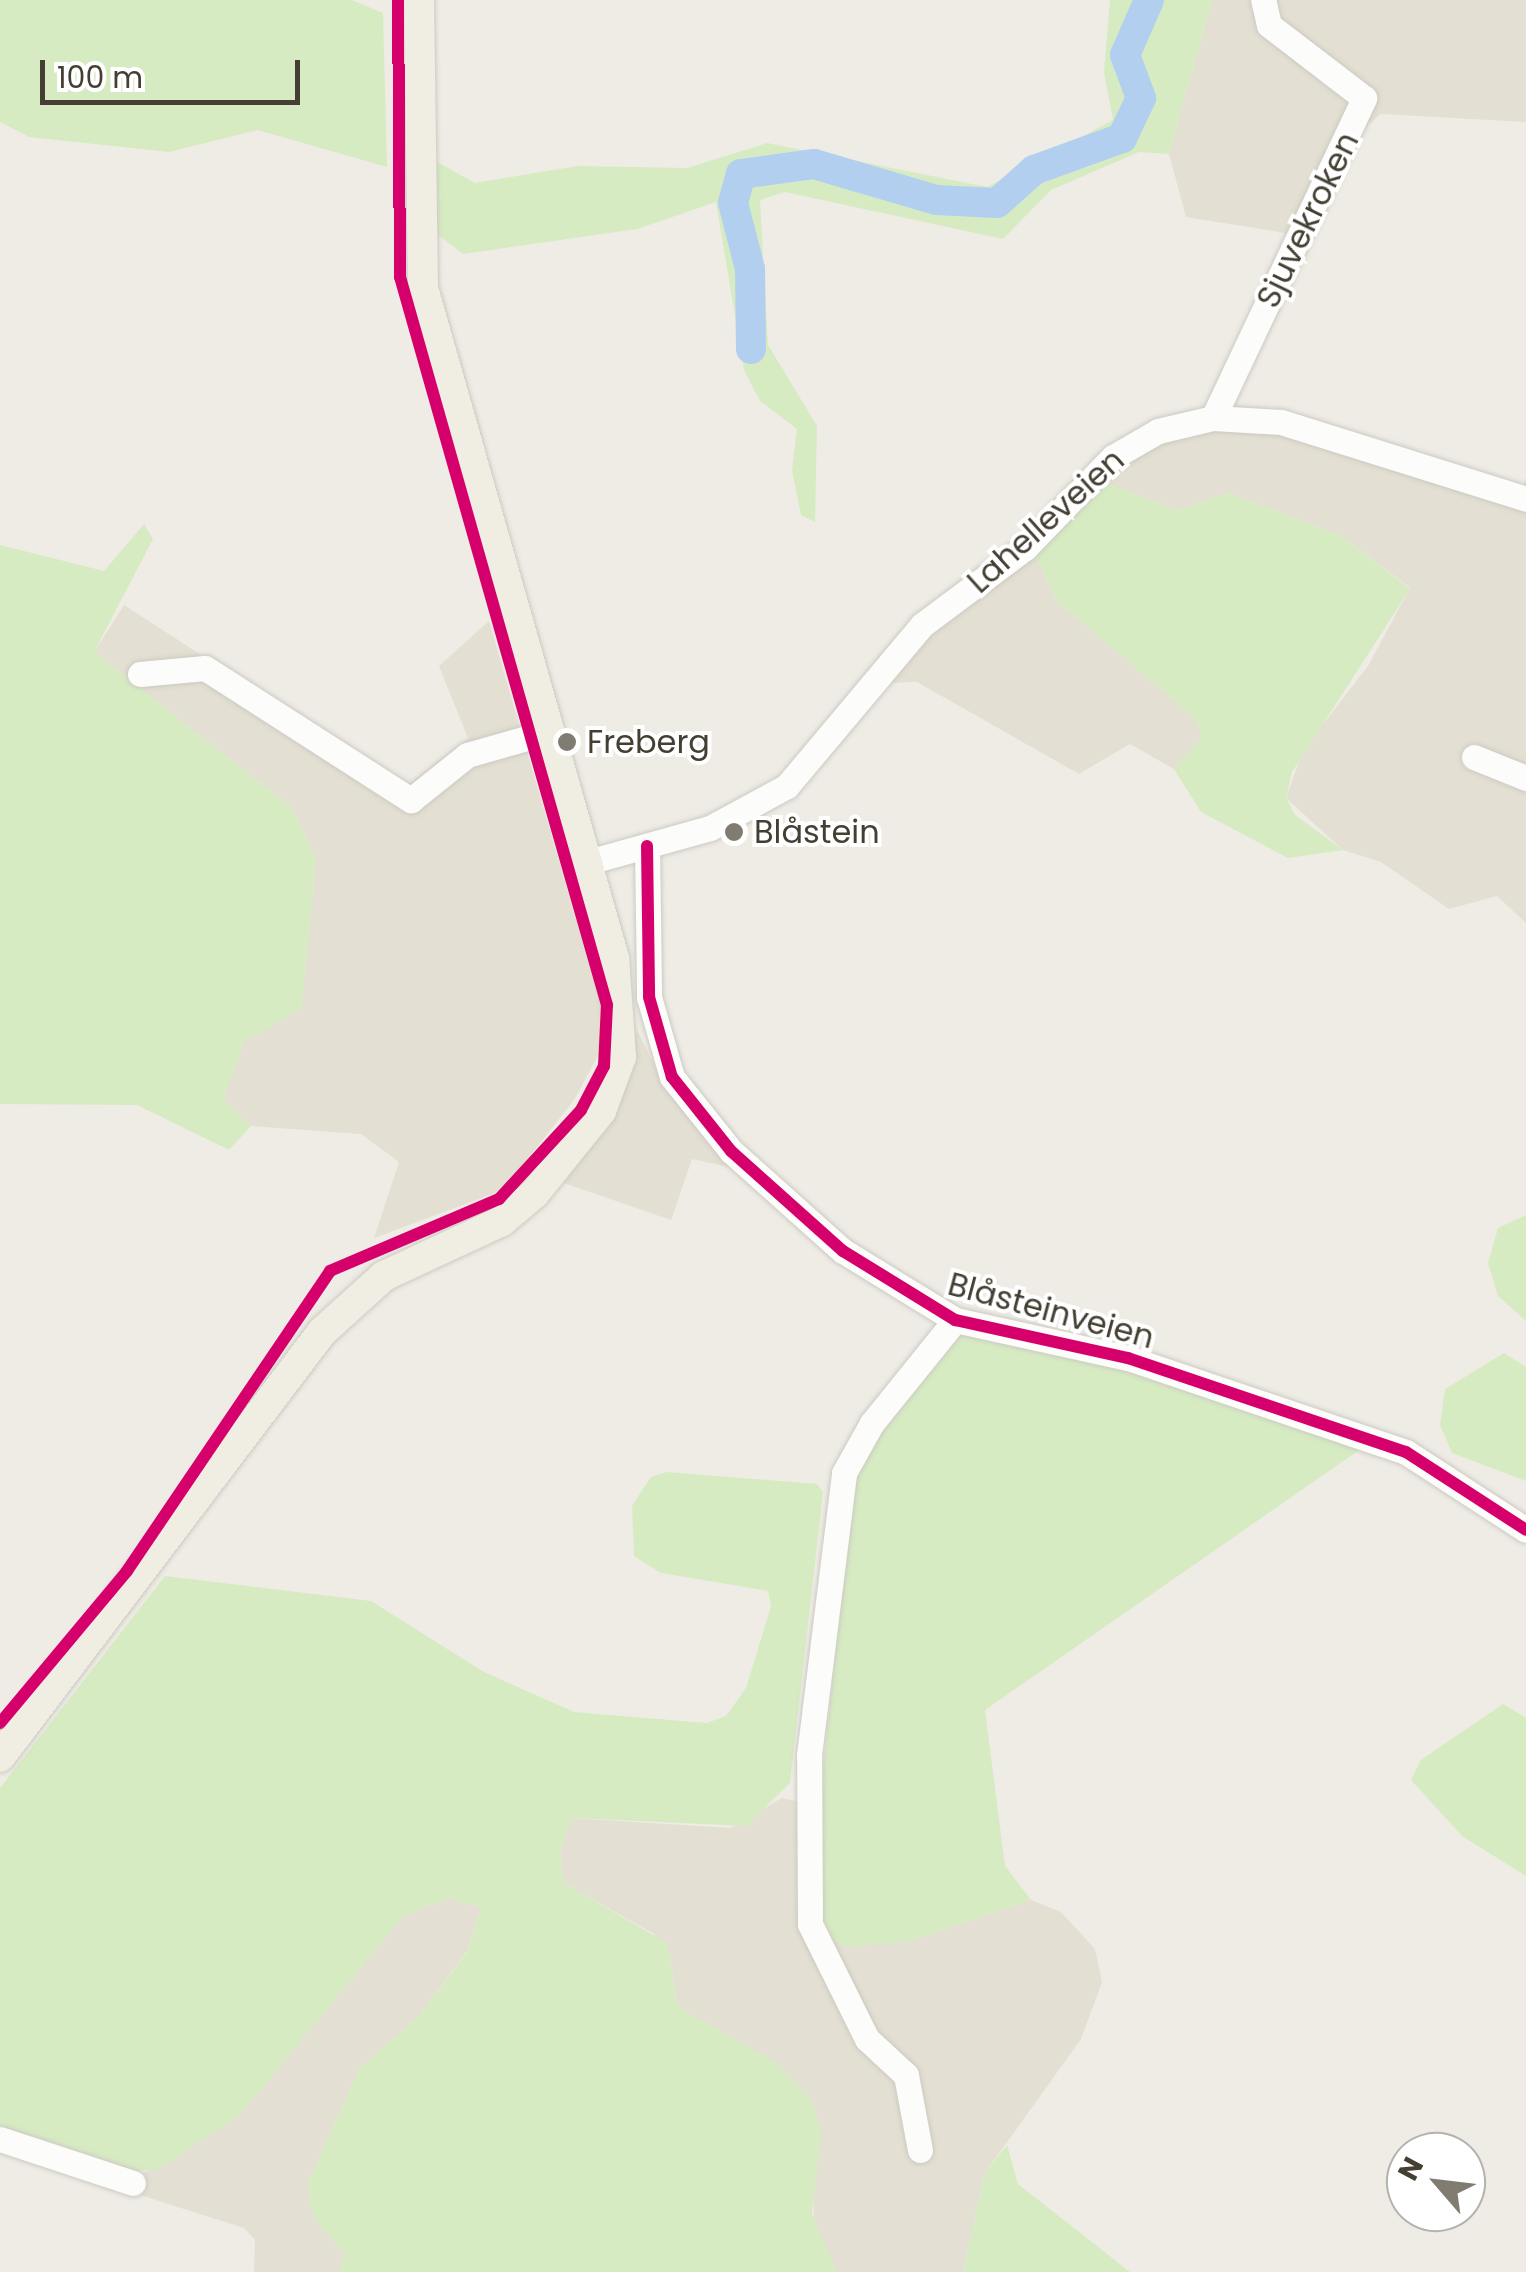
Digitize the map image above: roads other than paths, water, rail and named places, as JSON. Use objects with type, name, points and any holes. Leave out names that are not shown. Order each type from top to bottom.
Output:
[{"type":"main road","points":[[0,1757],[338,1315],[384,1276],[514,1212],[595,1121],[618,1070],[624,1024],[588,862],[423,288],[419,0]]},
{"type":"street","name":"Sjuvekroken","points":[[1213,418],[1364,98],[1269,25],[1263,0]]},
{"type":"street","name":"Lahelleveien","points":[[588,862],[710,828],[787,786],[886,660],[1024,548],[1114,457],[1158,430],[1213,418],[1281,422],[1526,499]]},
{"type":"street","points":[[140,674],[205,668],[411,800],[466,755],[548,732]]},
{"type":"street","points":[[1474,757],[1526,778]]},
{"type":"street","name":"Blåsteinveien","points":[[648,846],[649,997],[679,1087],[731,1151],[842,1251],[956,1320],[1128,1358],[1406,1452],[1526,1530]]},
{"type":"street","name":"Blåsteinveien","points":[[920,2150],[906,2076],[867,2039],[810,1924],[809,1755],[844,1473],[872,1423],[956,1320]]},
{"type":"street","points":[[0,2139],[133,2183]]},
{"type":"waterway","points":[[751,349],[750,269],[733,203],[741,174],[814,164],[936,200],[997,203],[1034,170],[1122,138],[1141,98],[1125,55],[1149,0]]},
{"type":"place","name":"Freberg","points":[[567,742]]},
{"type":"place","name":"Blåstein","points":[[734,832]]}]
